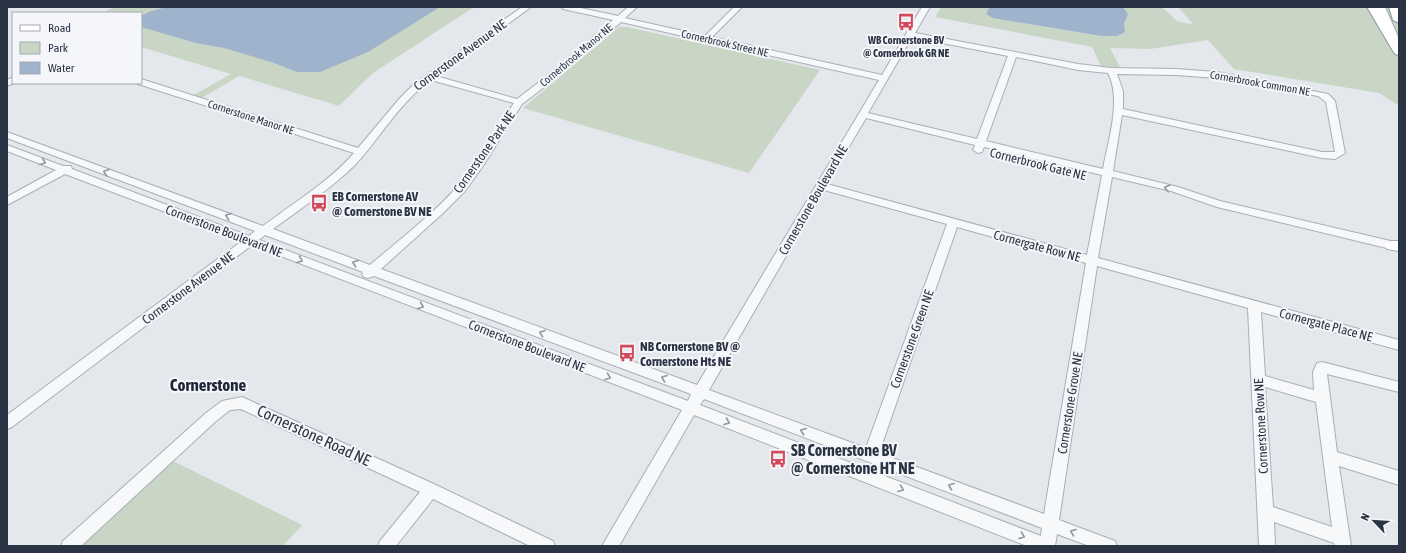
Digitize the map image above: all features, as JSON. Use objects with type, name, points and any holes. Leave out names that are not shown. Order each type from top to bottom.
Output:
[{"type":"highway","points":[[1372,7],[1399,51]]},
{"type":"highway","points":[[1394,7],[1399,20]]},
{"type":"main road","points":[[1380,7],[1399,51]]},
{"type":"street","name":"Cornerstone Avenue NE","points":[[7,423],[322,187],[351,162],[403,100],[428,77],[527,7]]},
{"type":"street","name":"Cornerbrook Street NE","points":[[566,7],[884,78]]},
{"type":"street","name":"Cornerbrook Manor NE","points":[[519,102],[554,75],[633,7]]},
{"type":"street","points":[[706,39],[738,7]]},
{"type":"street","name":"Cornerstone Boulevard NE","points":[[700,392],[926,7]]},
{"type":"street","name":"Cornerbrook Common NE","points":[[909,34],[1069,65],[1111,71],[1176,72],[1216,75],[1320,94],[1325,96],[1330,102],[1340,153],[1335,156],[1322,155],[1118,111]]},
{"type":"street","points":[[979,146],[1013,54]]},
{"type":"street","name":"Cornerstone Grove NE","points":[[1047,546],[1092,261],[1118,111],[1119,91],[1111,71]]},
{"type":"street","points":[[428,77],[519,102]]},
{"type":"street","name":"Cornerstone Manor NE","points":[[142,82],[360,152]]},
{"type":"street","name":"Cornerstone Park NE","points":[[359,282],[450,201],[461,189],[478,166],[519,102]]},
{"type":"street","name":"Cornerbrook Gate NE","points":[[861,118],[1107,177],[1172,198],[1217,204],[1397,246]]},
{"type":"street","name":"Cornerstone Boulevard NE","points":[[7,135],[373,270],[1109,546]]},
{"type":"street","name":"Cornerstone Boulevard NE","points":[[7,148],[691,408],[1047,546]]},
{"type":"street","points":[[7,202],[78,162]]},
{"type":"street","name":"Cornergate Row NE","points":[[821,186],[1254,305]]},
{"type":"street","name":"Cornerstone Green NE","points":[[870,456],[953,223]]},
{"type":"street","name":"Cornergate Place NE","points":[[1254,305],[1399,345]]},
{"type":"street","name":"Cornerstone Row NE","points":[[1254,305],[1267,546]]},
{"type":"street","points":[[1266,512],[1342,542],[1322,398],[1320,372],[1322,367],[1399,387]]},
{"type":"street","points":[[1258,379],[1322,398]]},
{"type":"street","points":[[610,546],[700,392]]},
{"type":"street","name":"Cornerstone Road NE","points":[[69,546],[211,417],[227,405],[235,403],[251,405],[547,546]]},
{"type":"street","points":[[1331,457],[1399,478]]},
{"type":"street","points":[[386,546],[431,490]]},
{"type":"green space","points":[[114,7],[474,7],[373,73],[339,106],[239,76],[198,100],[190,97],[231,74],[142,47],[142,12],[105,12]]},
{"type":"green space","points":[[941,7],[1162,7],[1177,21],[1194,25],[1178,7],[1399,7],[1399,106],[1379,93],[1234,69],[1208,40],[1150,49],[1110,48],[1122,71],[1103,70],[1092,47],[935,17]]},
{"type":"green space","points":[[619,27],[627,27],[820,70],[749,173],[523,108]]},
{"type":"green space","points":[[167,458],[302,525],[283,546],[69,546]]},
{"type":"water","points":[[167,7],[440,7],[368,52],[320,72],[297,72],[274,63],[224,48],[196,43],[142,27],[142,16],[151,11]]},
{"type":"water","points":[[990,7],[1123,7],[1128,14],[1124,23],[1125,32],[1117,36],[1102,36],[993,18],[986,14]]},
{"type":"place","name":"WB Cornerstone BV @ Cornerbrook GR NE","points":[[906,22]]},
{"type":"place","name":"EB Cornerstone AV @ Cornerstone BV NE","points":[[319,203]]},
{"type":"place","name":"NB Cornerstone BV @ Cornerstone Hts NE","points":[[627,353]]},
{"type":"place","name":"SB Cornerstone BV @ Cornerstone HT NE","points":[[778,459]]},
{"type":"district","name":"Cornerstone","points":[[208,385]]}]
